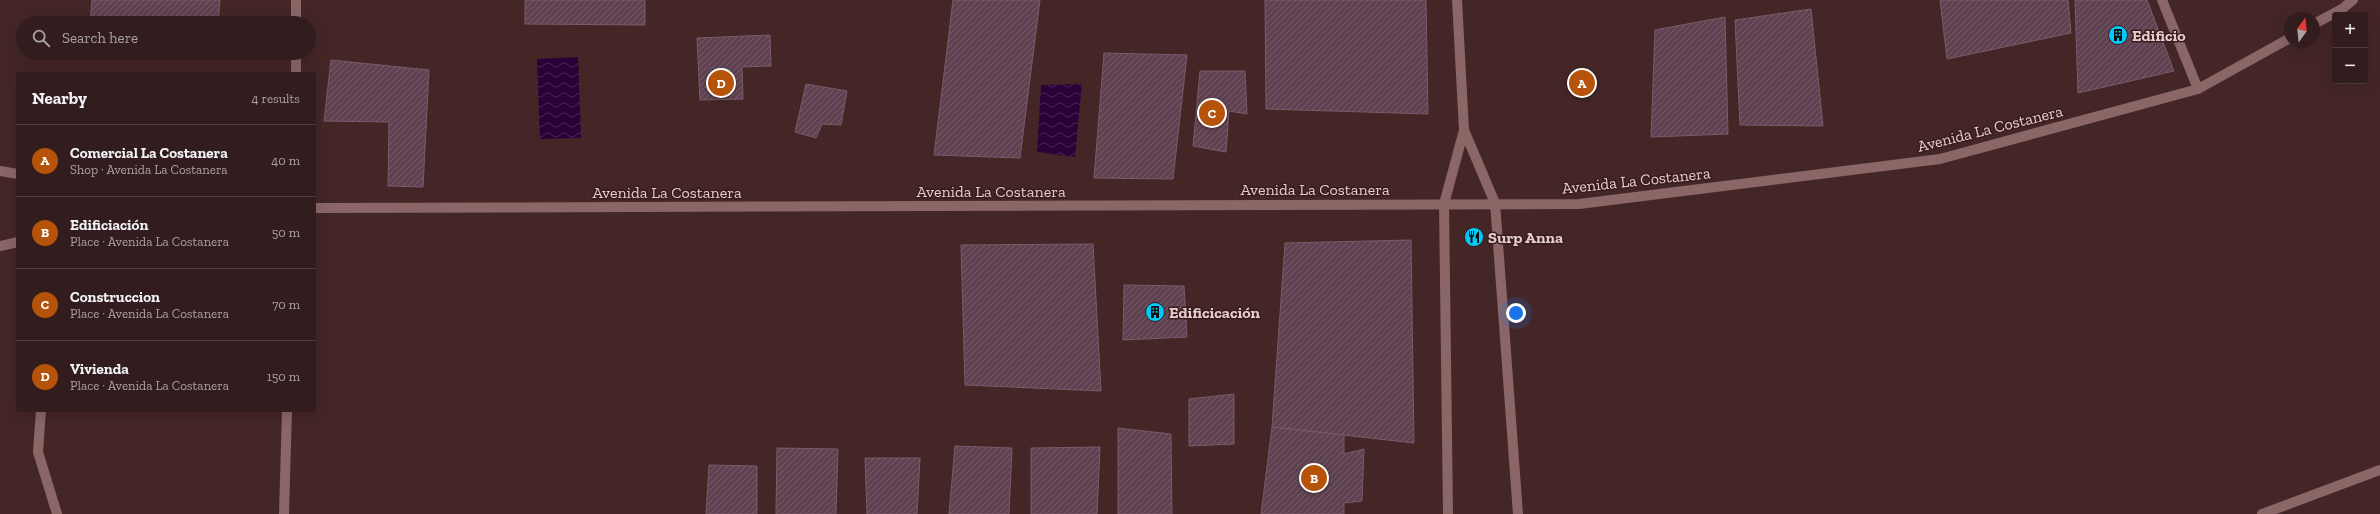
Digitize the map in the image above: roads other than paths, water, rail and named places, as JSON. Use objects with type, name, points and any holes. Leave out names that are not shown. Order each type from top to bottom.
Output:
[{"type":"street","points":[[296,0],[296,16]]},
{"type":"street","points":[[1448,514],[1444,204],[1464,130],[1457,0]]},
{"type":"street","points":[[2162,0],[2198,88]]},
{"type":"street","points":[[2320,21],[2342,9],[2353,0]]},
{"type":"street","name":"Avenida La Costanera","points":[[316,208],[1494,203],[1579,204],[1940,159],[2198,88],[2284,41]]},
{"type":"street","points":[[296,60],[296,72]]},
{"type":"street","points":[[1464,130],[1494,203],[1518,514]]},
{"type":"street","points":[[0,171],[16,174]]},
{"type":"street","points":[[0,246],[16,242]]},
{"type":"street","points":[[41,412],[38,452],[57,514]]},
{"type":"street","points":[[284,514],[287,412]]},
{"type":"street","points":[[2262,514],[2380,470]]},
{"type":"water","points":[[578,57],[581,138],[540,139],[537,59]]},
{"type":"water","points":[[1082,84],[1075,157],[1037,152],[1041,85]]},
{"type":"place","name":"Edificio","points":[[2118,35]]},
{"type":"place","name":"Vivienda","points":[[721,83]]},
{"type":"place","name":"Comercial La Costanera","points":[[1582,83]]},
{"type":"place","name":"Construccion","points":[[1212,113]]},
{"type":"place","name":"Surp Anna","points":[[1474,237]]},
{"type":"place","name":"Edificicación","points":[[1155,312]]},
{"type":"place","name":"Edificiación","points":[[1314,478]]}]
